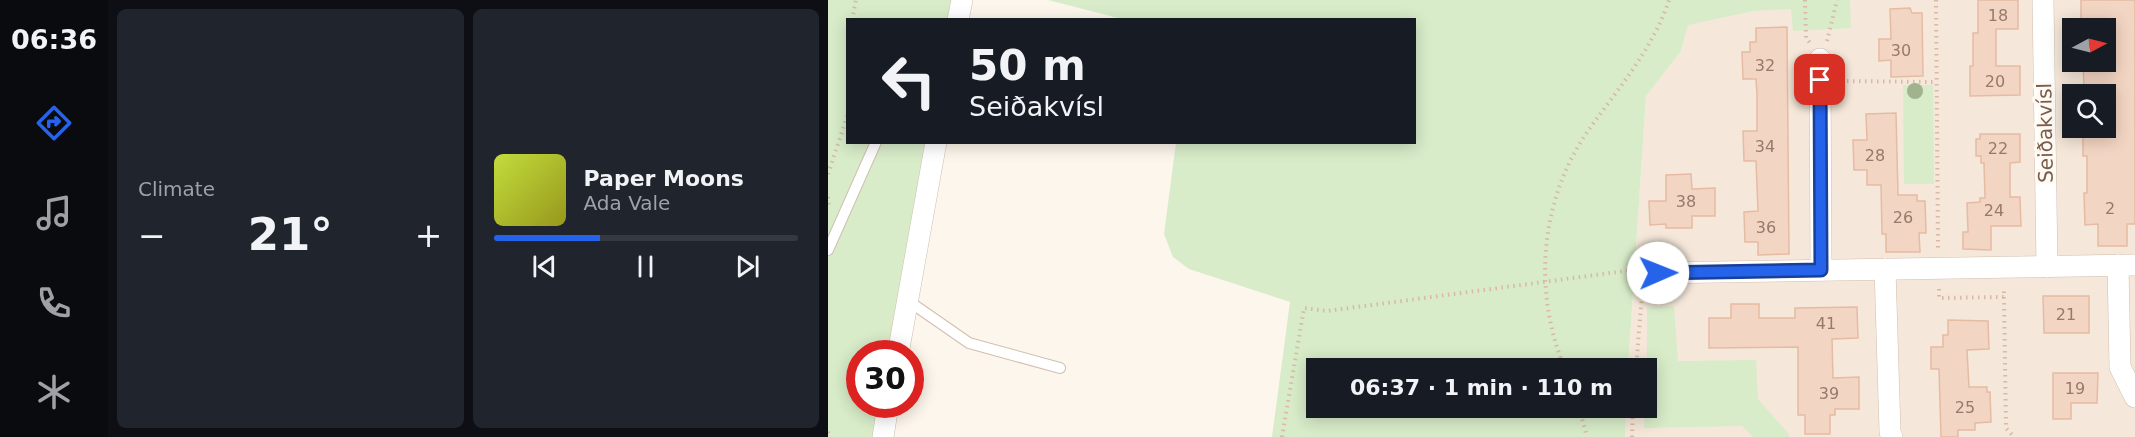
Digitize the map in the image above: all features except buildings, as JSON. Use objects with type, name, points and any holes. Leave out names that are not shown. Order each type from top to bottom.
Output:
[{"type":"street","points":[[958,18],[962,0]]},
{"type":"street","name":"Seiðakvísl","points":[[2043,0],[2047,267]]},
{"type":"street","points":[[1820,58],[1821,270]]},
{"type":"street","points":[[901,340],[936,144]]},
{"type":"street","points":[[1657,282],[1821,270],[2127,265],[2120,367],[2135,397]]},
{"type":"street","points":[[1885,269],[1887,381],[1892,437]]},
{"type":"street","points":[[883,437],[886,418]]},
{"type":"lane","points":[[828,250],[875,144]]},
{"type":"lane","points":[[908,300],[969,343],[1060,368]]},
{"type":"path","points":[[852,18],[856,0]]},
{"type":"path","points":[[1561,358],[1552,333],[1545,282],[1548,228],[1565,171],[1589,130],[1657,29],[1669,0]]},
{"type":"path","points":[[1805,0],[1806,39],[1820,58]]},
{"type":"path","points":[[1820,58],[1828,38],[1837,0]]},
{"type":"path","points":[[1936,0],[1938,268]]},
{"type":"path","points":[[1820,80],[1936,82]]},
{"type":"path","points":[[828,174],[846,120]]},
{"type":"path","points":[[1282,437],[1304,308],[1328,311],[1640,268],[1657,282],[1642,294],[1637,358]]},
{"type":"path","points":[[2004,297],[2006,428],[2014,437]]},
{"type":"path","points":[[1582,418],[1587,437]]},
{"type":"path","points":[[1632,437],[1633,418]]},
{"type":"path","points":[[828,432],[831,437]]},
{"type":"shaded area","points":[[1708,0],[2135,0],[2135,437],[1625,437],[1626,418],[1657,418],[1657,358],[1629,358],[1646,95],[1681,51],[1693,3]]},
{"type":"green space","points":[[828,0],[954,0],[951,18],[846,18],[846,144],[927,144],[892,340],[846,340],[846,418],[877,418],[874,437],[828,437]]},
{"type":"green space","points":[[1048,0],[1850,0],[1851,28],[1793,31],[1791,9],[1753,11],[1688,25],[1681,51],[1646,96],[1629,358],[1306,358],[1306,418],[1626,418],[1625,437],[1272,437],[1290,302],[1189,269],[1173,257],[1164,234],[1176,144],[1416,144],[1416,18],[1118,18]]},
{"type":"green space","points":[[1903,85],[1933,85],[1934,184],[1904,184]]},
{"type":"green space","points":[[1674,306],[1678,361],[1756,360],[1758,399],[1789,437],[1753,437],[1742,426],[1644,428],[1644,418],[1657,418],[1657,358],[1647,358],[1647,307]]},
{"type":"route","points":[[1658,273],[1821,270],[1820,80]]}]
